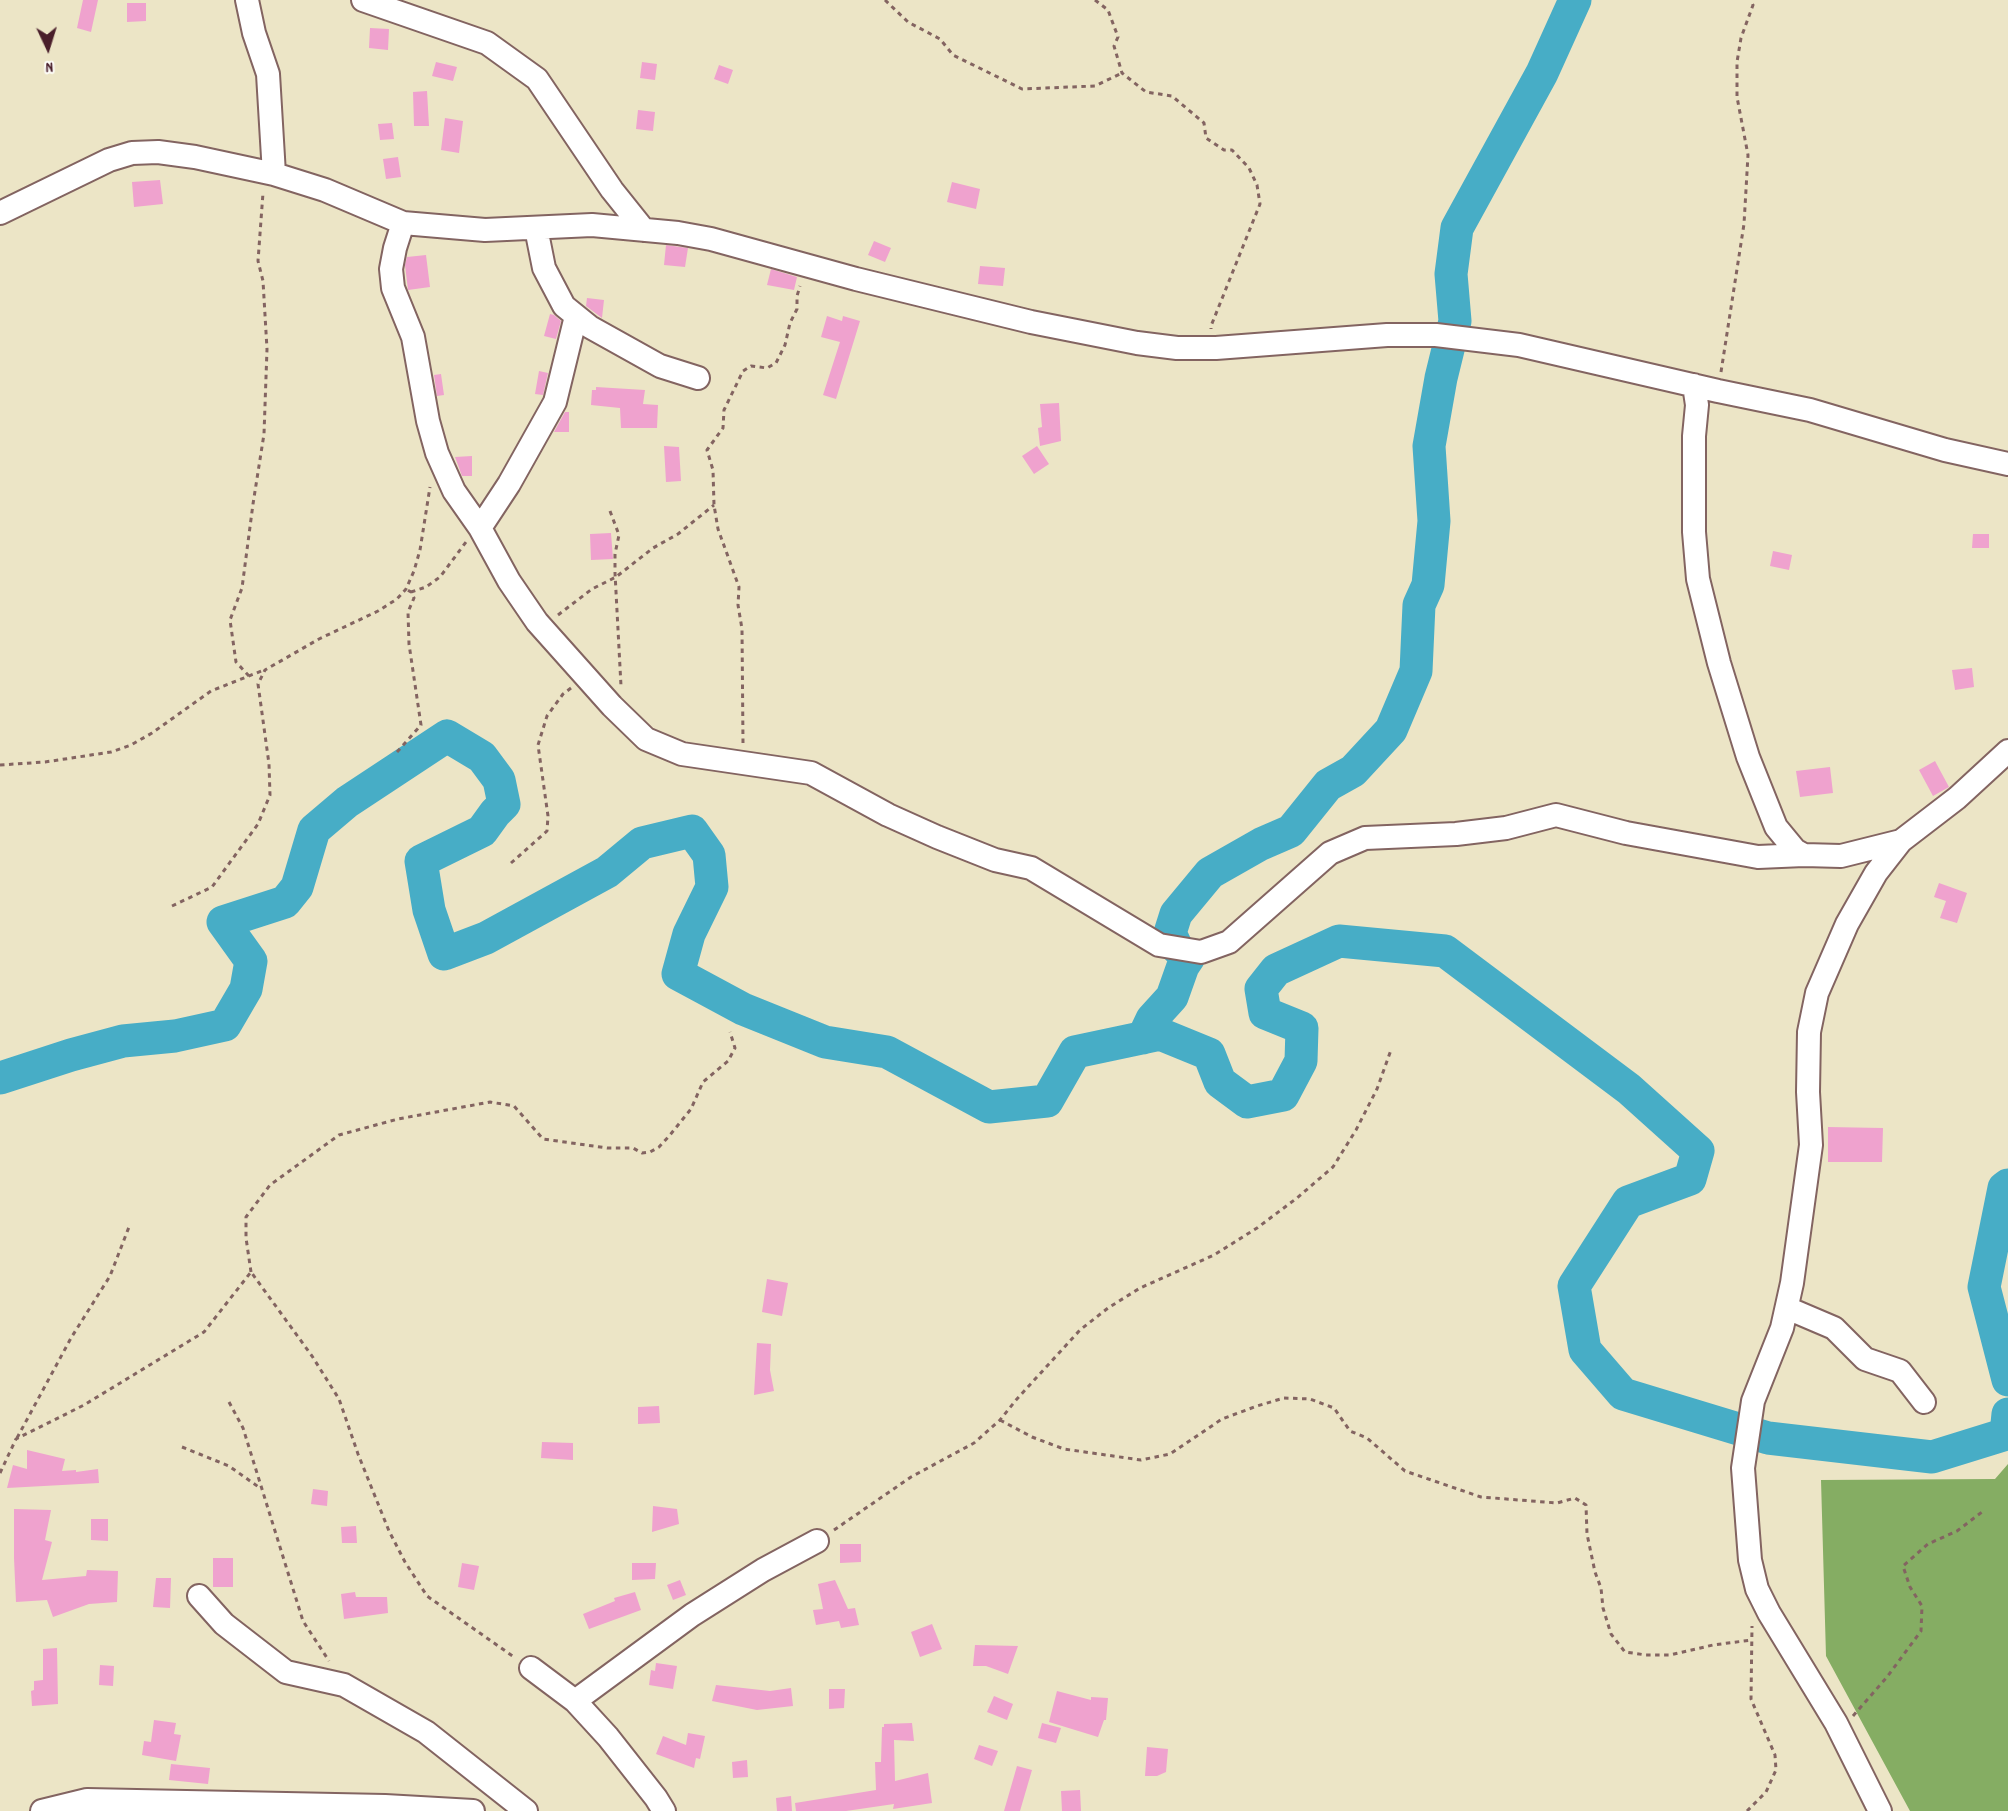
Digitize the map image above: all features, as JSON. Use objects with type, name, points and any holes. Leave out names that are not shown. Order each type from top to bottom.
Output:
[{"type":"street","points":[[247,0],[254,33],[268,74],[269,173]]},
{"type":"street","points":[[363,0],[487,43],[537,80],[612,190],[644,230]]},
{"type":"street","points":[[0,213],[109,160],[132,153],[167,153],[269,173],[325,189],[403,223],[485,230],[592,225],[711,239],[1031,322],[1137,343],[1178,348],[1216,348],[1387,335],[1448,337],[1519,345],[1810,410],[1945,450],[2008,465]]},
{"type":"street","points":[[403,223],[394,248],[391,269],[393,288],[413,337],[428,421],[437,453],[454,491],[480,528],[509,581],[537,622],[621,715],[646,739],[682,754],[811,773],[888,815],[937,837],[995,860],[1031,868],[1159,945],[1201,952],[1229,942],[1330,853],[1365,838],[1455,834],[1506,828],[1556,815],[1626,833],[1758,857],[1841,856],[1901,841]]},
{"type":"street","points":[[536,228],[544,268],[564,306],[590,327],[660,366],[698,378]]},
{"type":"street","points":[[480,528],[509,484],[555,402],[576,316]]},
{"type":"street","points":[[1694,385],[1697,405],[1694,436],[1695,546],[1698,579],[1748,756],[1776,827],[1795,850],[1804,855]]},
{"type":"street","points":[[1880,1811],[1840,1731],[1757,1588],[1749,1560],[1743,1468],[1753,1401],[1782,1328],[1792,1283],[1811,1145],[1808,1092],[1809,1032],[1817,993],[1847,924],[1876,873],[1901,841],[1957,798],[2008,751]]},
{"type":"street","points":[[1786,1308],[1834,1328],[1865,1359],[1900,1371],[1924,1402]]},
{"type":"street","points":[[575,1701],[692,1615],[763,1570],[818,1541]]},
{"type":"street","points":[[199,1596],[224,1624],[286,1671],[344,1685],[426,1732],[526,1811]]},
{"type":"street","points":[[531,1668],[575,1701],[608,1737],[664,1811]]},
{"type":"street","points":[[42,1811],[87,1800],[385,1806],[473,1811]]},
{"type":"path","points":[[885,0],[908,22],[940,39],[953,55],[1022,89],[1095,86],[1122,74]]},
{"type":"path","points":[[1095,0],[1107,10],[1118,37],[1114,46],[1122,74],[1146,92],[1172,96],[1188,109],[1204,123],[1206,138],[1224,150],[1232,150],[1248,168],[1257,185],[1260,204],[1210,326],[1216,348]]},
{"type":"path","points":[[1751,0],[1753,5]]},
{"type":"path","points":[[1718,391],[1744,224],[1748,155],[1737,97],[1737,62],[1741,38],[1756,0]]},
{"type":"path","points":[[249,676],[236,662],[230,620],[242,588],[264,434],[267,349],[263,281],[258,261],[269,173]]},
{"type":"path","points":[[754,765],[746,756],[743,745],[742,629],[738,605],[740,587],[718,529],[714,505],[713,471],[707,450],[723,428],[724,410],[742,370],[751,366],[767,369],[776,363],[785,345],[790,322],[797,309],[797,296],[807,265]]},
{"type":"path","points":[[0,765],[45,762],[111,752],[130,745],[152,734],[211,691],[265,670],[397,599],[406,589],[414,571],[420,550],[431,483]]},
{"type":"path","points":[[537,622],[555,617],[592,590],[616,577],[653,548],[691,525],[714,505]]},
{"type":"path","points":[[610,511],[619,535],[615,554],[621,715]]},
{"type":"path","points":[[411,592],[426,587],[440,577],[480,528]]},
{"type":"path","points":[[397,752],[421,725],[409,644],[408,612],[414,598],[406,589]]},
{"type":"path","points":[[172,906],[212,886],[258,824],[270,795],[269,764],[258,684],[265,670]]},
{"type":"path","points":[[511,863],[547,831],[548,816],[538,745],[547,716],[563,694],[587,677]]},
{"type":"path","points":[[531,1668],[427,1596],[405,1562],[389,1531],[339,1399],[312,1356],[251,1272],[246,1238],[246,1217],[270,1185],[339,1135],[398,1119],[489,1102],[514,1106],[543,1139],[633,1149],[642,1153],[650,1152],[670,1136],[691,1109],[703,1082],[728,1061],[735,1048],[730,1032]]},
{"type":"path","points":[[818,1541],[911,1477],[974,1443],[1000,1420],[1080,1330],[1108,1308],[1140,1288],[1214,1255],[1297,1198],[1333,1167],[1356,1130],[1377,1089],[1391,1050]]},
{"type":"path","points":[[0,1473],[71,1338],[110,1276],[129,1227]]},
{"type":"path","points":[[16,1440],[104,1393],[204,1332],[251,1272]]},
{"type":"path","points":[[1000,1420],[1032,1437],[1064,1449],[1141,1460],[1170,1454],[1221,1419],[1248,1409],[1284,1398],[1310,1399],[1334,1408],[1350,1431],[1367,1438],[1405,1471],[1481,1497],[1521,1502],[1557,1503],[1575,1498],[1586,1505],[1587,1534],[1601,1588],[1603,1608],[1611,1634],[1625,1652],[1670,1655],[1713,1645],[1752,1640]]},
{"type":"path","points":[[229,1402],[243,1428],[303,1621],[344,1685]]},
{"type":"path","points":[[182,1447],[229,1467],[261,1489]]},
{"type":"path","points":[[1840,1731],[1887,1677],[1921,1631],[1922,1606],[1910,1587],[1903,1566],[1928,1544],[1957,1530],[1982,1512]]},
{"type":"path","points":[[1747,1811],[1766,1792],[1776,1770],[1775,1755],[1751,1699],[1752,1617],[1763,1600]]},
{"type":"green space","points":[[2008,1464],[2008,1811],[1910,1811],[1826,1656],[1821,1480],[1995,1479]]},
{"type":"building","points":[[83,0],[98,0],[91,32],[77,28]]},
{"type":"building","points":[[127,3],[146,3],[146,21],[127,22]]},
{"type":"building","points":[[370,28],[389,29],[388,50],[369,48]]},
{"type":"building","points":[[436,62],[457,67],[453,81],[432,76]]},
{"type":"building","points":[[642,62],[657,64],[655,80],[640,78]]},
{"type":"building","points":[[719,65],[733,70],[728,84],[714,79]]},
{"type":"building","points":[[427,91],[429,126],[414,126],[413,92]]},
{"type":"building","points":[[638,110],[655,112],[653,131],[636,129]]},
{"type":"building","points":[[445,118],[463,121],[459,153],[441,150]]},
{"type":"building","points":[[392,123],[394,139],[380,140],[378,124]]},
{"type":"building","points":[[398,157],[401,177],[386,179],[383,159]]},
{"type":"building","points":[[160,180],[163,204],[134,207],[132,182]]},
{"type":"building","points":[[952,182],[980,189],[976,209],[947,202]]},
{"type":"building","points":[[874,241],[891,248],[885,262],[868,255]]},
{"type":"building","points":[[666,245],[688,248],[685,267],[664,265]]},
{"type":"building","points":[[426,255],[430,287],[408,290],[405,265],[407,257]]},
{"type":"building","points":[[980,266],[1005,268],[1003,286],[978,284]]},
{"type":"building","points":[[771,269],[797,277],[794,290],[767,285]]},
{"type":"building","points":[[587,298],[604,300],[602,318],[586,306]]},
{"type":"building","points":[[550,314],[561,321],[556,339],[544,336]]},
{"type":"building","points":[[827,316],[842,321],[843,316],[860,321],[836,399],[823,395],[840,342],[821,337]]},
{"type":"building","points":[[539,371],[548,373],[543,395],[535,394]]},
{"type":"building","points":[[441,374],[444,395],[437,396],[434,375]]},
{"type":"building","points":[[596,387],[645,390],[643,404],[658,405],[657,428],[621,428],[620,408],[591,405],[592,390],[596,390]]},
{"type":"building","points":[[1059,403],[1061,441],[1040,446],[1038,428],[1042,427],[1040,404]]},
{"type":"building","points":[[565,412],[569,412],[569,432],[554,432]]},
{"type":"building","points":[[664,446],[679,447],[681,481],[666,482]]},
{"type":"building","points":[[1037,446],[1049,464],[1034,474],[1022,456]]},
{"type":"building","points":[[472,456],[472,476],[462,476],[455,457]]},
{"type":"building","points":[[611,533],[613,559],[591,560],[590,534]]},
{"type":"building","points":[[1973,534],[1989,534],[1989,548],[1972,548]]},
{"type":"building","points":[[1773,551],[1792,555],[1789,570],[1770,566]]},
{"type":"building","points":[[1972,668],[1974,687],[1955,690],[1952,670]]},
{"type":"building","points":[[1935,761],[1949,787],[1933,796],[1919,770]]},
{"type":"building","points":[[1830,767],[1833,793],[1800,797],[1796,771]]},
{"type":"building","points":[[1939,883],[1967,893],[1957,923],[1940,918],[1946,901],[1934,897]]},
{"type":"building","points":[[1828,1127],[1883,1128],[1882,1162],[1828,1162]]},
{"type":"building","points":[[767,1279],[788,1283],[782,1316],[762,1312]]},
{"type":"building","points":[[757,1343],[771,1344],[770,1370],[774,1391],[754,1395]]},
{"type":"building","points":[[659,1406],[660,1423],[638,1424],[638,1407]]},
{"type":"building","points":[[542,1442],[573,1443],[573,1460],[541,1458]]},
{"type":"building","points":[[27,1450],[65,1459],[62,1471],[98,1469],[99,1483],[7,1488],[13,1465],[27,1469]]},
{"type":"building","points":[[313,1489],[328,1491],[327,1506],[311,1504]]},
{"type":"building","points":[[653,1506],[677,1509],[679,1524],[652,1532]]},
{"type":"building","points":[[14,1509],[51,1510],[45,1540],[52,1542],[42,1580],[86,1576],[87,1570],[118,1571],[117,1602],[89,1604],[53,1617],[47,1600],[16,1602]]},
{"type":"building","points":[[91,1519],[108,1519],[108,1541],[91,1540]]},
{"type":"building","points":[[356,1526],[357,1543],[342,1543],[341,1527]]},
{"type":"building","points":[[840,1544],[861,1544],[861,1562],[840,1563]]},
{"type":"building","points":[[213,1558],[233,1558],[233,1587],[213,1587]]},
{"type":"building","points":[[462,1563],[479,1566],[474,1590],[458,1587]]},
{"type":"building","points":[[632,1563],[656,1563],[655,1579],[632,1580]]},
{"type":"building","points":[[156,1578],[171,1578],[170,1608],[153,1607]]},
{"type":"building","points":[[680,1580],[686,1595],[673,1600],[667,1585]]},
{"type":"building","points":[[835,1580],[848,1609],[855,1608],[859,1625],[841,1628],[839,1621],[816,1625],[813,1610],[823,1609],[818,1584]]},
{"type":"building","points":[[355,1592],[356,1597],[387,1597],[388,1613],[344,1619],[341,1594]]},
{"type":"building","points":[[635,1592],[641,1610],[589,1629],[583,1614],[615,1601],[614,1598]]},
{"type":"building","points":[[932,1624],[942,1649],[920,1657],[911,1632]]},
{"type":"building","points":[[975,1645],[1018,1646],[1008,1674],[986,1666],[973,1666]]},
{"type":"building","points":[[57,1648],[58,1704],[32,1706],[31,1691],[34,1690],[34,1681],[43,1680],[43,1649]]},
{"type":"building","points":[[656,1663],[677,1666],[673,1689],[649,1685],[651,1670],[655,1671]]},
{"type":"building","points":[[100,1665],[114,1666],[113,1686],[99,1685]]},
{"type":"building","points":[[716,1685],[770,1691],[791,1688],[793,1706],[757,1710],[712,1701]]},
{"type":"building","points":[[829,1689],[845,1689],[844,1708],[829,1709]]},
{"type":"building","points":[[1057,1691],[1091,1700],[1091,1697],[1108,1698],[1106,1720],[1104,1720],[1098,1737],[1049,1722]]},
{"type":"building","points":[[994,1696],[1013,1704],[1007,1720],[987,1712]]},
{"type":"building","points":[[154,1720],[176,1723],[174,1734],[181,1735],[176,1761],[142,1755],[144,1741],[151,1742]]},
{"type":"building","points":[[912,1723],[914,1741],[894,1740],[895,1781],[928,1773],[932,1803],[893,1809],[894,1804],[846,1811],[796,1811],[795,1803],[876,1790],[875,1762],[881,1762],[882,1727],[884,1724]]},
{"type":"building","points":[[1042,1723],[1061,1728],[1056,1743],[1038,1738]]},
{"type":"building","points":[[688,1733],[705,1736],[700,1759],[696,1758],[694,1768],[656,1754],[663,1736],[686,1745]]},
{"type":"building","points":[[979,1745],[998,1751],[992,1766],[974,1759]]},
{"type":"building","points":[[1147,1747],[1168,1749],[1166,1772],[1157,1776],[1145,1776]]},
{"type":"building","points":[[747,1760],[748,1777],[733,1778],[732,1762]]},
{"type":"building","points":[[171,1764],[210,1768],[208,1784],[169,1780]]},
{"type":"building","points":[[1017,1766],[1032,1770],[1020,1811],[1004,1811]]},
{"type":"building","points":[[1080,1790],[1081,1811],[1062,1811],[1061,1791]]},
{"type":"building","points":[[791,1796],[792,1811],[777,1811],[776,1798]]},
{"type":"waterway","points":[[1143,1038],[1152,1019],[1172,997],[1183,966],[1189,957],[1177,948],[1170,933],[1176,914],[1210,873],[1261,844],[1291,831],[1328,785],[1353,771],[1391,730],[1416,671],[1419,605],[1428,585],[1434,521],[1429,446],[1441,378],[1455,321],[1451,274],[1457,228],[1542,73],[1575,0]]},
{"type":"waterway","points":[[0,1078],[123,1041],[175,1036],[225,1025],[246,989],[251,961],[223,922],[285,902],[297,887],[314,830],[347,802],[447,736],[482,757],[499,780],[504,804],[482,831],[421,861],[429,910],[444,954],[486,938],[607,872],[642,843],[692,831],[709,855],[712,887],[689,934],[678,974],[743,1009],[825,1042],[887,1052],[989,1107],[1047,1101],[1075,1052],[1160,1034],[1209,1054],[1220,1082],[1247,1102],[1283,1095],[1301,1061],[1302,1028],[1265,1013],[1261,989],[1276,970],[1339,941],[1445,951],[1629,1089],[1698,1151],[1690,1179],[1628,1202],[1574,1286],[1585,1350],[1623,1394],[1768,1438],[1932,1457],[2006,1434],[2008,1414]]},
{"type":"waterway","points":[[2008,1185],[2004,1188],[1984,1287],[2008,1380]]}]
